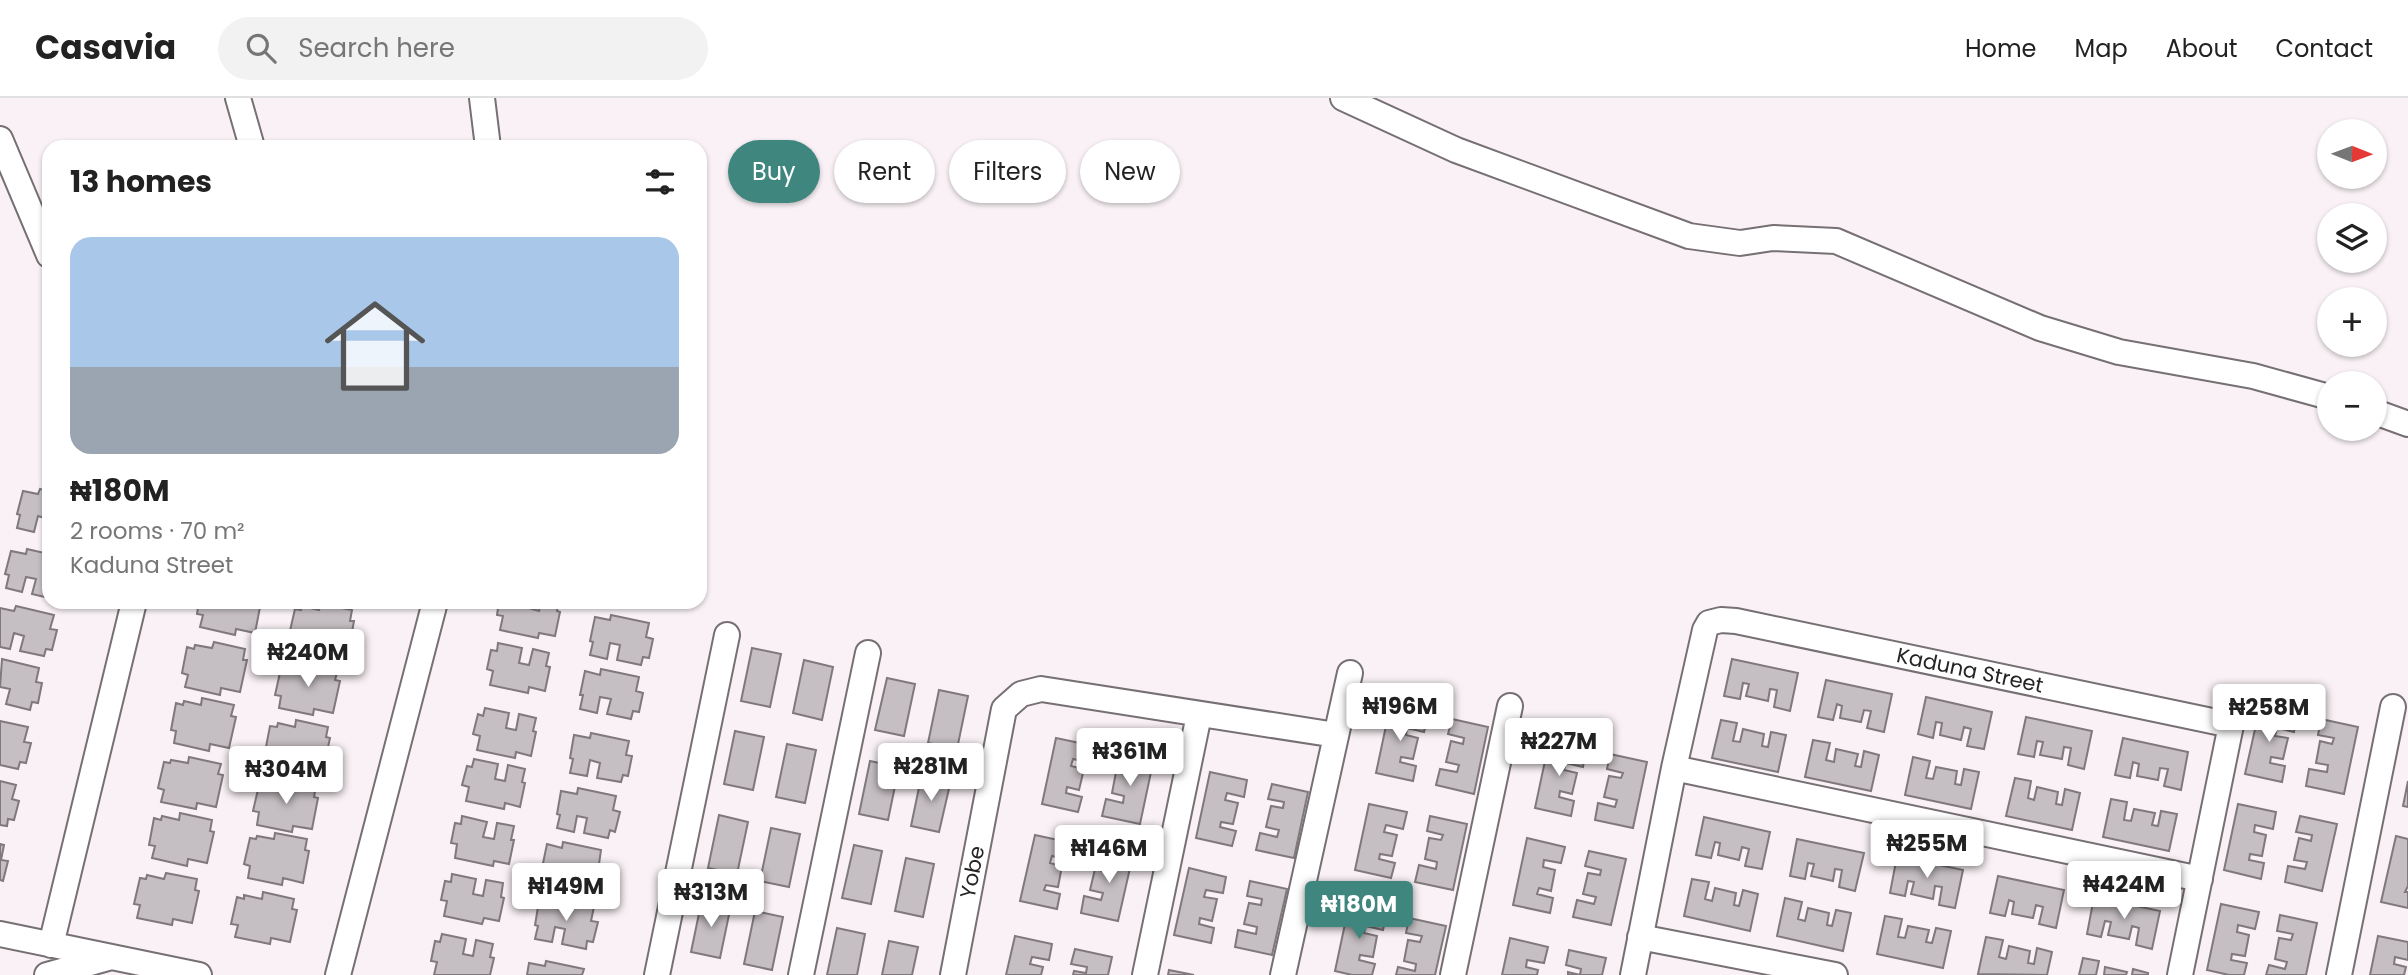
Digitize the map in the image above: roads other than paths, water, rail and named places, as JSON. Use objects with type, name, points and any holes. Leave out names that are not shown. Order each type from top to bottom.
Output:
[{"type":"street","points":[[238,98],[250,140]]},
{"type":"street","points":[[1343,98],[1456,150],[1689,236],[1740,243],[1773,238],[1836,241],[2053,332],[2119,352],[2253,376],[2317,394]]},
{"type":"street","points":[[486,99],[488,140]]},
{"type":"street","points":[[0,139],[42,238]]},
{"type":"street","points":[[2387,416],[2408,424]]},
{"type":"street","points":[[51,945],[132,609]]},
{"type":"street","points":[[338,975],[433,609]]},
{"type":"street","name":"Kaduna Street","points":[[1674,768],[1704,630],[1709,623],[1721,620],[2231,725],[2200,879]]},
{"type":"street","points":[[657,975],[727,635]]},
{"type":"street","points":[[801,975],[868,653]]},
{"type":"street","points":[[1283,975],[1350,673]]},
{"type":"street","name":"Yobe","points":[[953,975],[1004,709],[1021,694],[1041,689],[1199,715]]},
{"type":"street","points":[[1453,975],[1510,706]]},
{"type":"street","points":[[2339,975],[2393,707]]},
{"type":"street","points":[[1145,975],[1199,715],[1336,735]]},
{"type":"street","points":[[1633,975],[1674,768],[2200,879],[2180,975]]},
{"type":"street","points":[[0,934],[199,975]]},
{"type":"street","points":[[1640,937],[1835,975]]},
{"type":"street","points":[[47,975],[112,957]]}]
